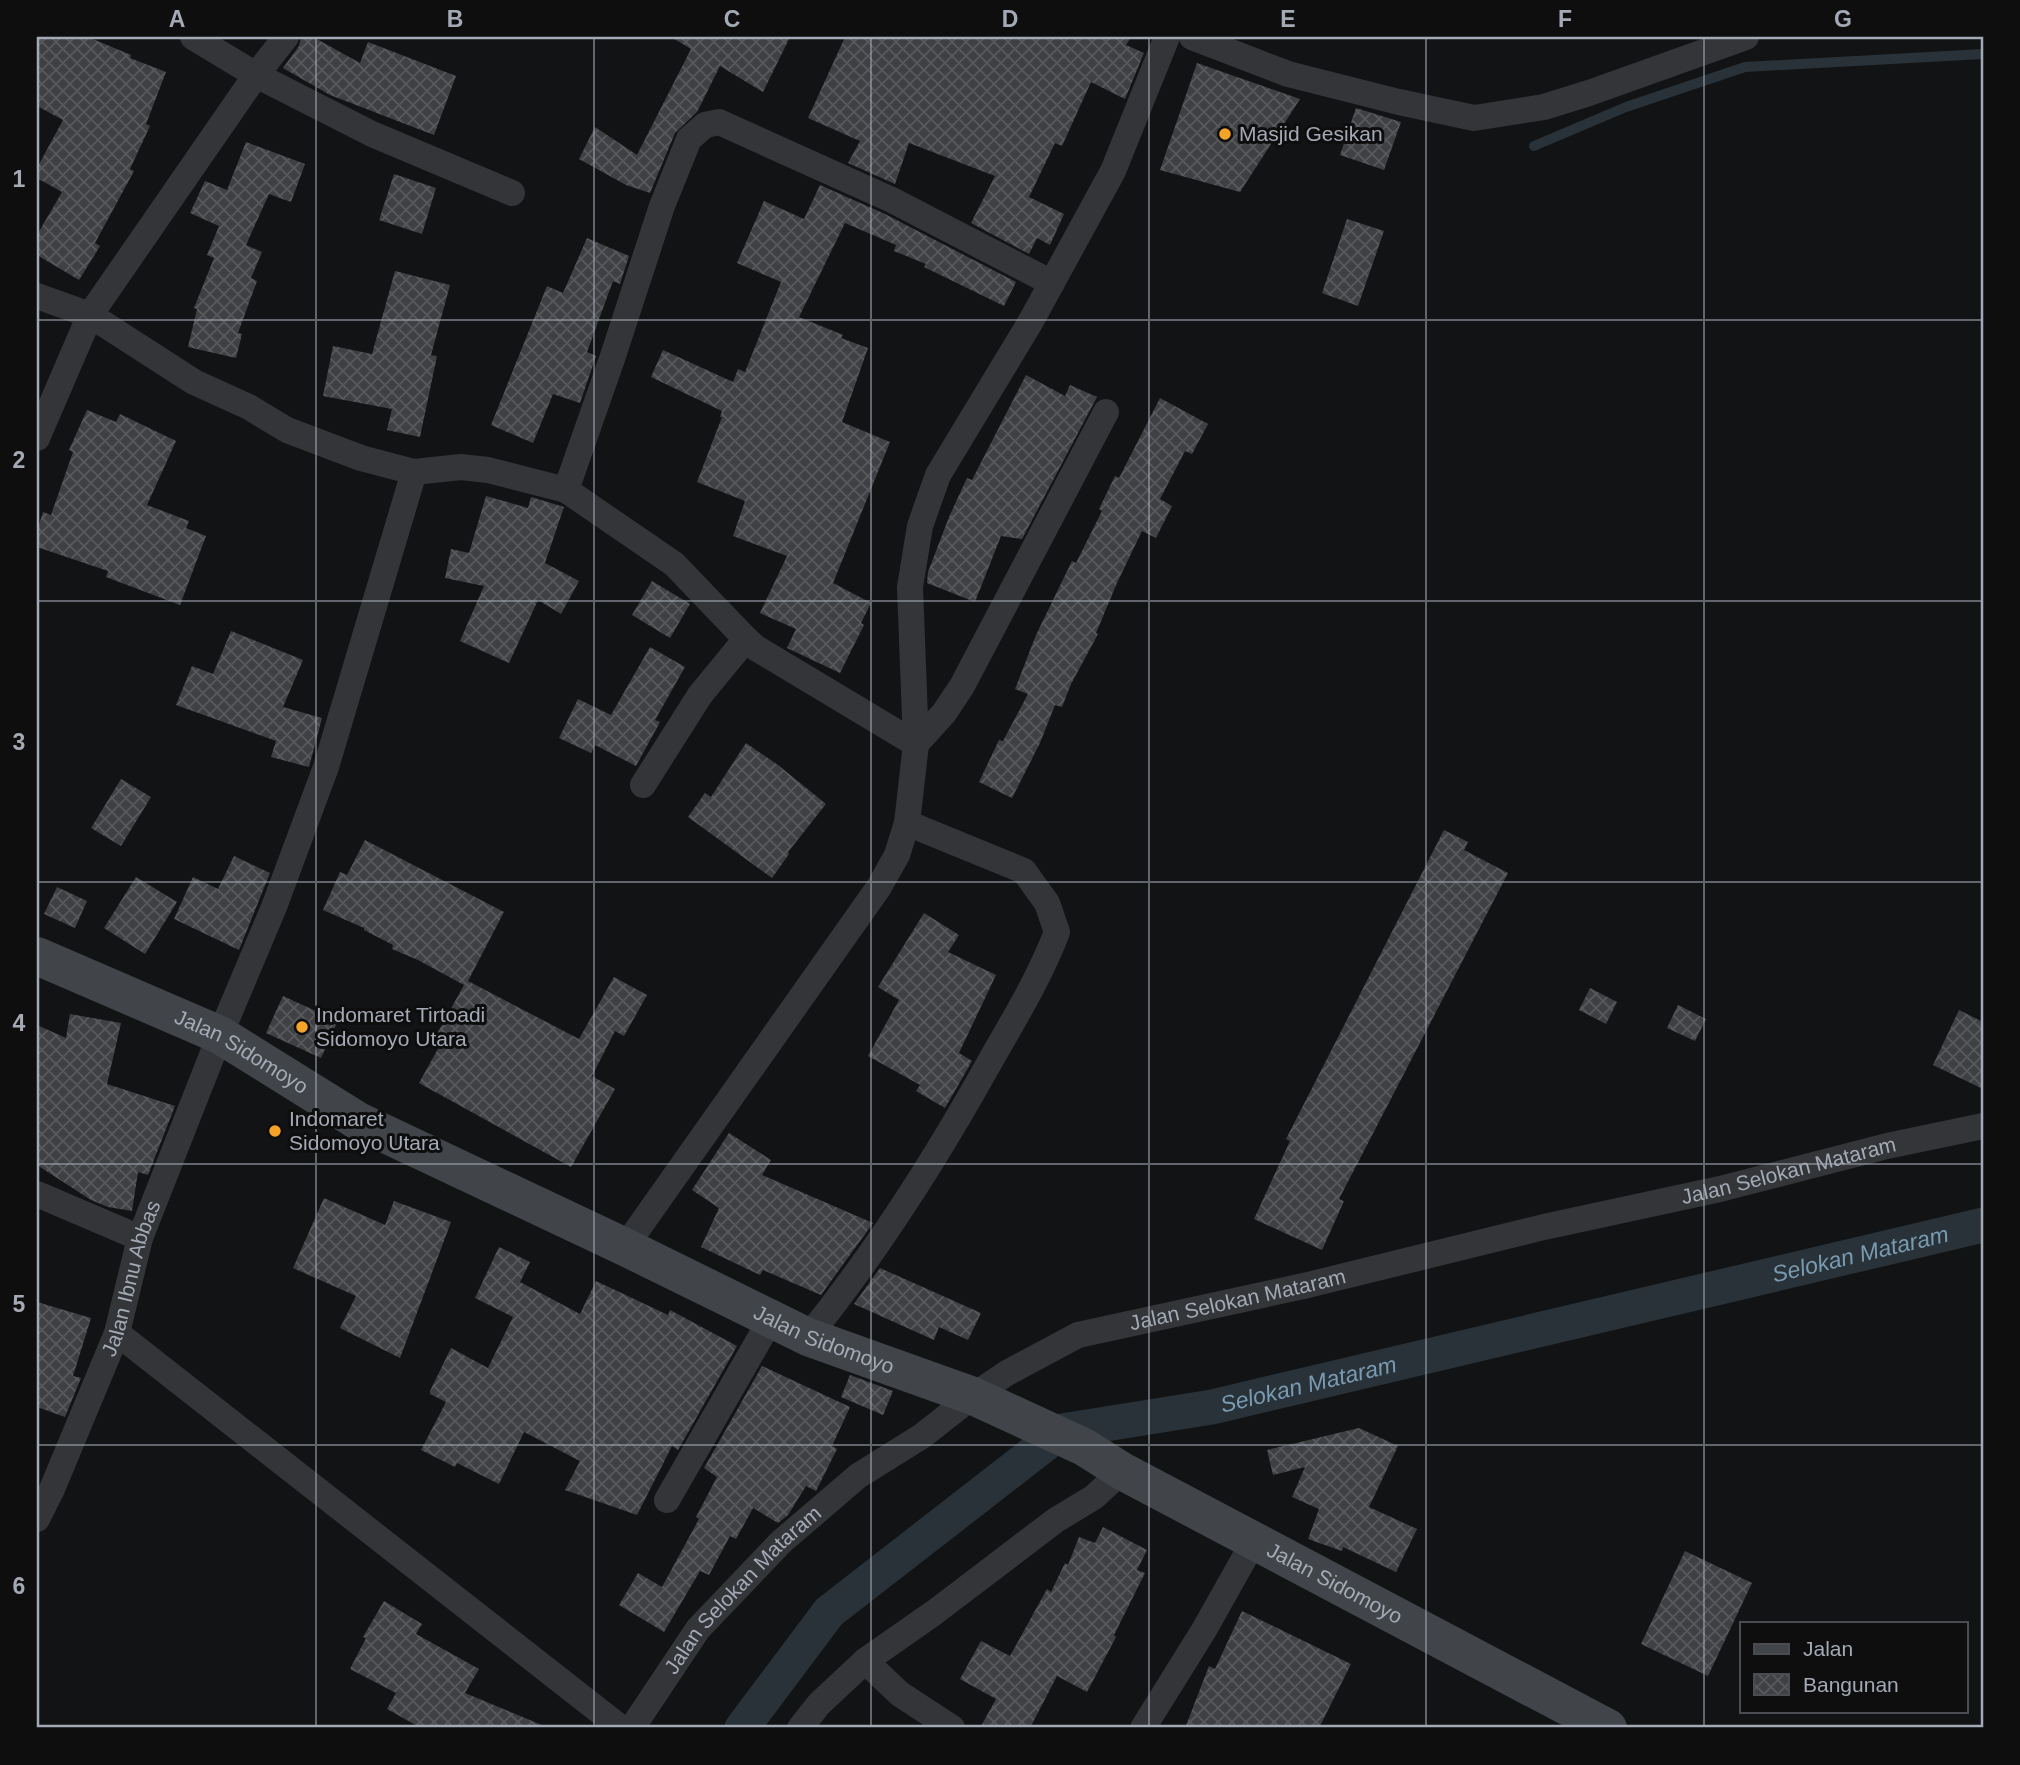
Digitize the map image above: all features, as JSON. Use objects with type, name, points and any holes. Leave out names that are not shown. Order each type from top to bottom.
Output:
[{"type":"main road","name":"Jalan Sidomoyo","points":[[37,956],[220,1035],[358,1121],[808,1337],[973,1396],[1084,1447],[1122,1471],[1599,1726]]},
{"type":"street","points":[[193,37],[256,75],[372,134],[512,194]]},
{"type":"street","points":[[37,438],[90,315],[256,75],[286,37]]},
{"type":"street","points":[[625,1247],[879,887],[897,855],[907,823],[916,744],[910,587],[920,526],[937,475],[1052,283],[1113,170],[1167,37]]},
{"type":"street","points":[[1192,37],[1289,74],[1474,118],[1514,114],[1555,104],[1746,37]]},
{"type":"street","points":[[566,490],[662,206],[689,139],[705,125],[719,122],[892,200],[1052,283]]},
{"type":"street","points":[[37,296],[90,315],[194,382],[249,407],[287,430],[362,458],[414,472],[461,467],[488,470],[566,490],[674,564],[756,648],[916,744]]},
{"type":"street","points":[[916,744],[944,713],[962,686],[1106,412]]},
{"type":"street","name":"Jalan Ibnu Abbas","points":[[37,1519],[117,1333],[140,1238],[274,907],[326,768],[414,472]]},
{"type":"street","points":[[643,785],[700,695],[746,639]]},
{"type":"street","points":[[808,1337],[867,1262],[945,1142],[1044,965],[1057,932],[1047,903],[1024,871],[907,823]]},
{"type":"street","name":"Jalan Selokan Mataram","points":[[632,1728],[698,1629],[781,1542],[858,1476],[922,1436],[1007,1373],[1078,1335],[1308,1285],[1544,1227],[1720,1189],[1887,1146],[1983,1126]]},
{"type":"street","points":[[37,1194],[140,1238]]},
{"type":"street","points":[[667,1500],[771,1319]]},
{"type":"street","points":[[117,1333],[621,1728]]},
{"type":"street","points":[[800,1728],[818,1704],[864,1661],[935,1612],[1056,1520],[1094,1497],[1122,1471]]},
{"type":"street","points":[[1143,1728],[1204,1630],[1254,1541]]},
{"type":"street","points":[[864,1661],[900,1694],[952,1728]]},
{"type":"building","points":[[37,37],[88,37],[166,72],[146,124],[150,126],[130,169],[134,171],[95,243],[100,246],[79,280],[37,255],[37,235],[62,192],[37,178],[37,168],[63,120],[37,106]]},
{"type":"building","points":[[301,37],[313,37],[360,63],[368,42],[456,76],[434,135],[330,95],[283,68],[299,46]]},
{"type":"building","points":[[671,37],[790,37],[763,92],[720,66],[697,112],[675,133],[650,193],[626,185],[579,159],[595,127],[637,155],[691,49]]},
{"type":"building","points":[[845,37],[1131,37],[1126,45],[1144,53],[1125,99],[1091,82],[1062,146],[1055,143],[1029,197],[1064,214],[1050,245],[1037,238],[1029,254],[971,223],[995,176],[909,143],[895,184],[848,163],[860,141],[808,118]]},
{"type":"building","name":"Masjid Gesikan","points":[[1197,63],[1300,99],[1240,192],[1160,170]]},
{"type":"building","points":[[1356,108],[1401,122],[1384,170],[1340,155]]},
{"type":"building","points":[[246,142],[305,164],[291,202],[269,194],[246,245],[262,252],[251,278],[257,281],[238,333],[242,334],[236,358],[188,347],[197,309],[194,308],[214,258],[207,255],[219,226],[190,213],[205,181],[227,190]]},
{"type":"building","points":[[394,174],[436,188],[422,234],[379,220]]},
{"type":"building","points":[[820,185],[885,214],[1016,282],[1004,306],[924,267],[926,264],[894,251],[896,245],[845,223],[799,317],[868,348],[842,422],[890,442],[833,583],[871,603],[861,623],[864,625],[840,673],[787,648],[796,629],[760,613],[787,556],[733,536],[745,501],[697,482],[722,411],[651,377],[663,350],[733,382],[738,369],[745,372],[781,282],[737,263],[764,201],[804,219]]},
{"type":"building","points":[[1347,219],[1384,231],[1358,306],[1322,293]]},
{"type":"building","points":[[587,238],[629,256],[620,284],[613,281],[587,352],[596,356],[580,403],[553,394],[533,443],[491,425],[547,286],[563,293]]},
{"type":"building","points":[[395,271],[450,285],[431,355],[437,356],[420,437],[387,430],[392,409],[323,396],[333,346],[372,354]]},
{"type":"building","points":[[1026,375],[1065,396],[1070,385],[1097,397],[1022,539],[1001,536],[975,602],[927,583],[928,572],[967,478],[972,480]]},
{"type":"building","points":[[1160,398],[1208,424],[1192,454],[1185,451],[1160,499],[1172,506],[1156,538],[1142,531],[1117,583],[1096,633],[1098,634],[1071,684],[1062,707],[1055,705],[1040,743],[1012,798],[979,782],[999,740],[1003,741],[1028,694],[1015,689],[1036,635],[1072,561],[1076,563],[1102,511],[1099,509],[1115,476],[1119,478]]},
{"type":"building","points":[[87,410],[116,422],[120,414],[176,441],[147,505],[189,521],[186,528],[206,536],[180,605],[106,577],[108,571],[37,547],[37,531],[43,512],[51,515],[73,452],[69,450]]},
{"type":"building","points":[[486,496],[528,508],[531,497],[564,507],[545,563],[579,581],[561,614],[538,600],[509,663],[460,641],[484,586],[445,578],[451,549],[469,553]]},
{"type":"building","points":[[652,581],[690,604],[670,638],[632,615]]},
{"type":"building","points":[[231,631],[303,660],[283,707],[322,718],[309,767],[271,757],[276,741],[176,705],[192,666],[213,674]]},
{"type":"building","points":[[650,647],[685,667],[655,720],[660,722],[636,766],[595,745],[591,753],[559,738],[578,699],[611,715]]},
{"type":"building","points":[[746,743],[826,804],[788,852],[772,878],[688,817],[705,793],[711,797]]},
{"type":"building","points":[[121,779],[151,797],[121,846],[91,828]]},
{"type":"building","points":[[1444,830],[1468,842],[1464,850],[1508,873],[1339,1199],[1344,1201],[1322,1250],[1254,1219],[1290,1141],[1286,1139]]},
{"type":"building","points":[[365,840],[504,912],[468,981],[579,1039],[614,977],[647,995],[624,1036],[615,1031],[592,1076],[615,1089],[571,1167],[419,1083],[439,1047],[432,1043],[464,985],[392,949],[393,945],[364,928],[323,910],[340,872],[347,875]]},
{"type":"building","points":[[234,856],[270,873],[239,950],[174,919],[193,877],[218,889]]},
{"type":"building","points":[[136,877],[177,902],[145,954],[104,928]]},
{"type":"building","points":[[57,887],[87,901],[75,928],[44,914]]},
{"type":"building","points":[[924,913],[959,935],[948,952],[996,975],[959,1053],[972,1061],[945,1108],[916,1091],[920,1085],[868,1056],[899,1000],[878,987]]},
{"type":"building","points":[[1590,988],[1617,1002],[1606,1024],[1579,1010]]},
{"type":"building","name":"Indomaret Tirtoadi Sidomoyo Utara","points":[[283,996],[338,1021],[321,1058],[266,1033]]},
{"type":"building","points":[[1678,1005],[1706,1019],[1695,1041],[1667,1028]]},
{"type":"building","points":[[1959,1010],[1983,1022],[1983,1089],[1933,1065]]},
{"type":"building","points":[[70,1014],[121,1023],[107,1084],[175,1106],[148,1175],[138,1172],[132,1211],[108,1207],[91,1200],[37,1165],[37,1025],[66,1038]]},
{"type":"building","points":[[729,1133],[771,1160],[762,1175],[873,1223],[821,1295],[763,1270],[760,1275],[701,1247],[719,1208],[692,1190]]},
{"type":"building","points":[[324,1198],[385,1225],[394,1201],[451,1222],[400,1358],[340,1328],[356,1296],[293,1268]]},
{"type":"building","points":[[499,1247],[530,1262],[520,1282],[580,1314],[596,1281],[668,1315],[670,1310],[737,1346],[678,1450],[672,1446],[637,1515],[565,1490],[580,1461],[524,1432],[499,1484],[457,1463],[455,1467],[421,1450],[446,1402],[430,1394],[430,1391],[451,1348],[488,1368],[513,1317],[475,1298]]},
{"type":"building","points":[[880,1268],[981,1313],[968,1340],[939,1327],[934,1340],[854,1304]]},
{"type":"building","points":[[37,1302],[91,1318],[73,1376],[81,1378],[65,1417],[37,1407]]},
{"type":"building","points":[[762,1366],[850,1407],[832,1446],[837,1449],[816,1491],[806,1486],[788,1515],[778,1523],[753,1508],[736,1539],[730,1536],[709,1575],[700,1571],[664,1632],[619,1605],[638,1573],[662,1587],[699,1519],[696,1517],[717,1477],[704,1468]]},
{"type":"building","points":[[850,1375],[893,1391],[883,1415],[841,1397]]},
{"type":"building","points":[[1359,1428],[1398,1446],[1369,1507],[1417,1529],[1396,1572],[1343,1547],[1342,1551],[1308,1539],[1319,1509],[1292,1497],[1305,1467],[1273,1475],[1267,1450]]},
{"type":"building","points":[[1103,1527],[1147,1550],[1137,1570],[1145,1573],[1087,1692],[1057,1676],[1030,1728],[980,1728],[996,1699],[960,1679],[981,1641],[1010,1656],[1047,1589],[1051,1592],[1065,1563],[1068,1565],[1079,1537],[1095,1543]]},
{"type":"building","points":[[1685,1551],[1752,1583],[1708,1676],[1641,1644]]},
{"type":"building","points":[[384,1601],[422,1624],[416,1634],[479,1669],[465,1693],[549,1728],[421,1728],[387,1709],[396,1693],[350,1669],[366,1638],[363,1637]]},
{"type":"building","points":[[1242,1611],[1351,1664],[1319,1728],[1185,1728],[1209,1666],[1215,1669]]},
{"type":"waterway","points":[[1534,146],[1626,107],[1745,67],[1983,54]]},
{"type":"waterway","name":"Selokan Mataram","points":[[742,1728],[829,1612],[1062,1431],[1212,1407],[1983,1225]]},
{"type":"place","name":"Masjid Gesikan","points":[[1225,134]]},
{"type":"place","name":"Indomaret Tirtoadi Sidomoyo Utara","points":[[302,1027]]},
{"type":"place","name":"Indomaret Sidomoyo Utara","points":[[275,1131]]}]
